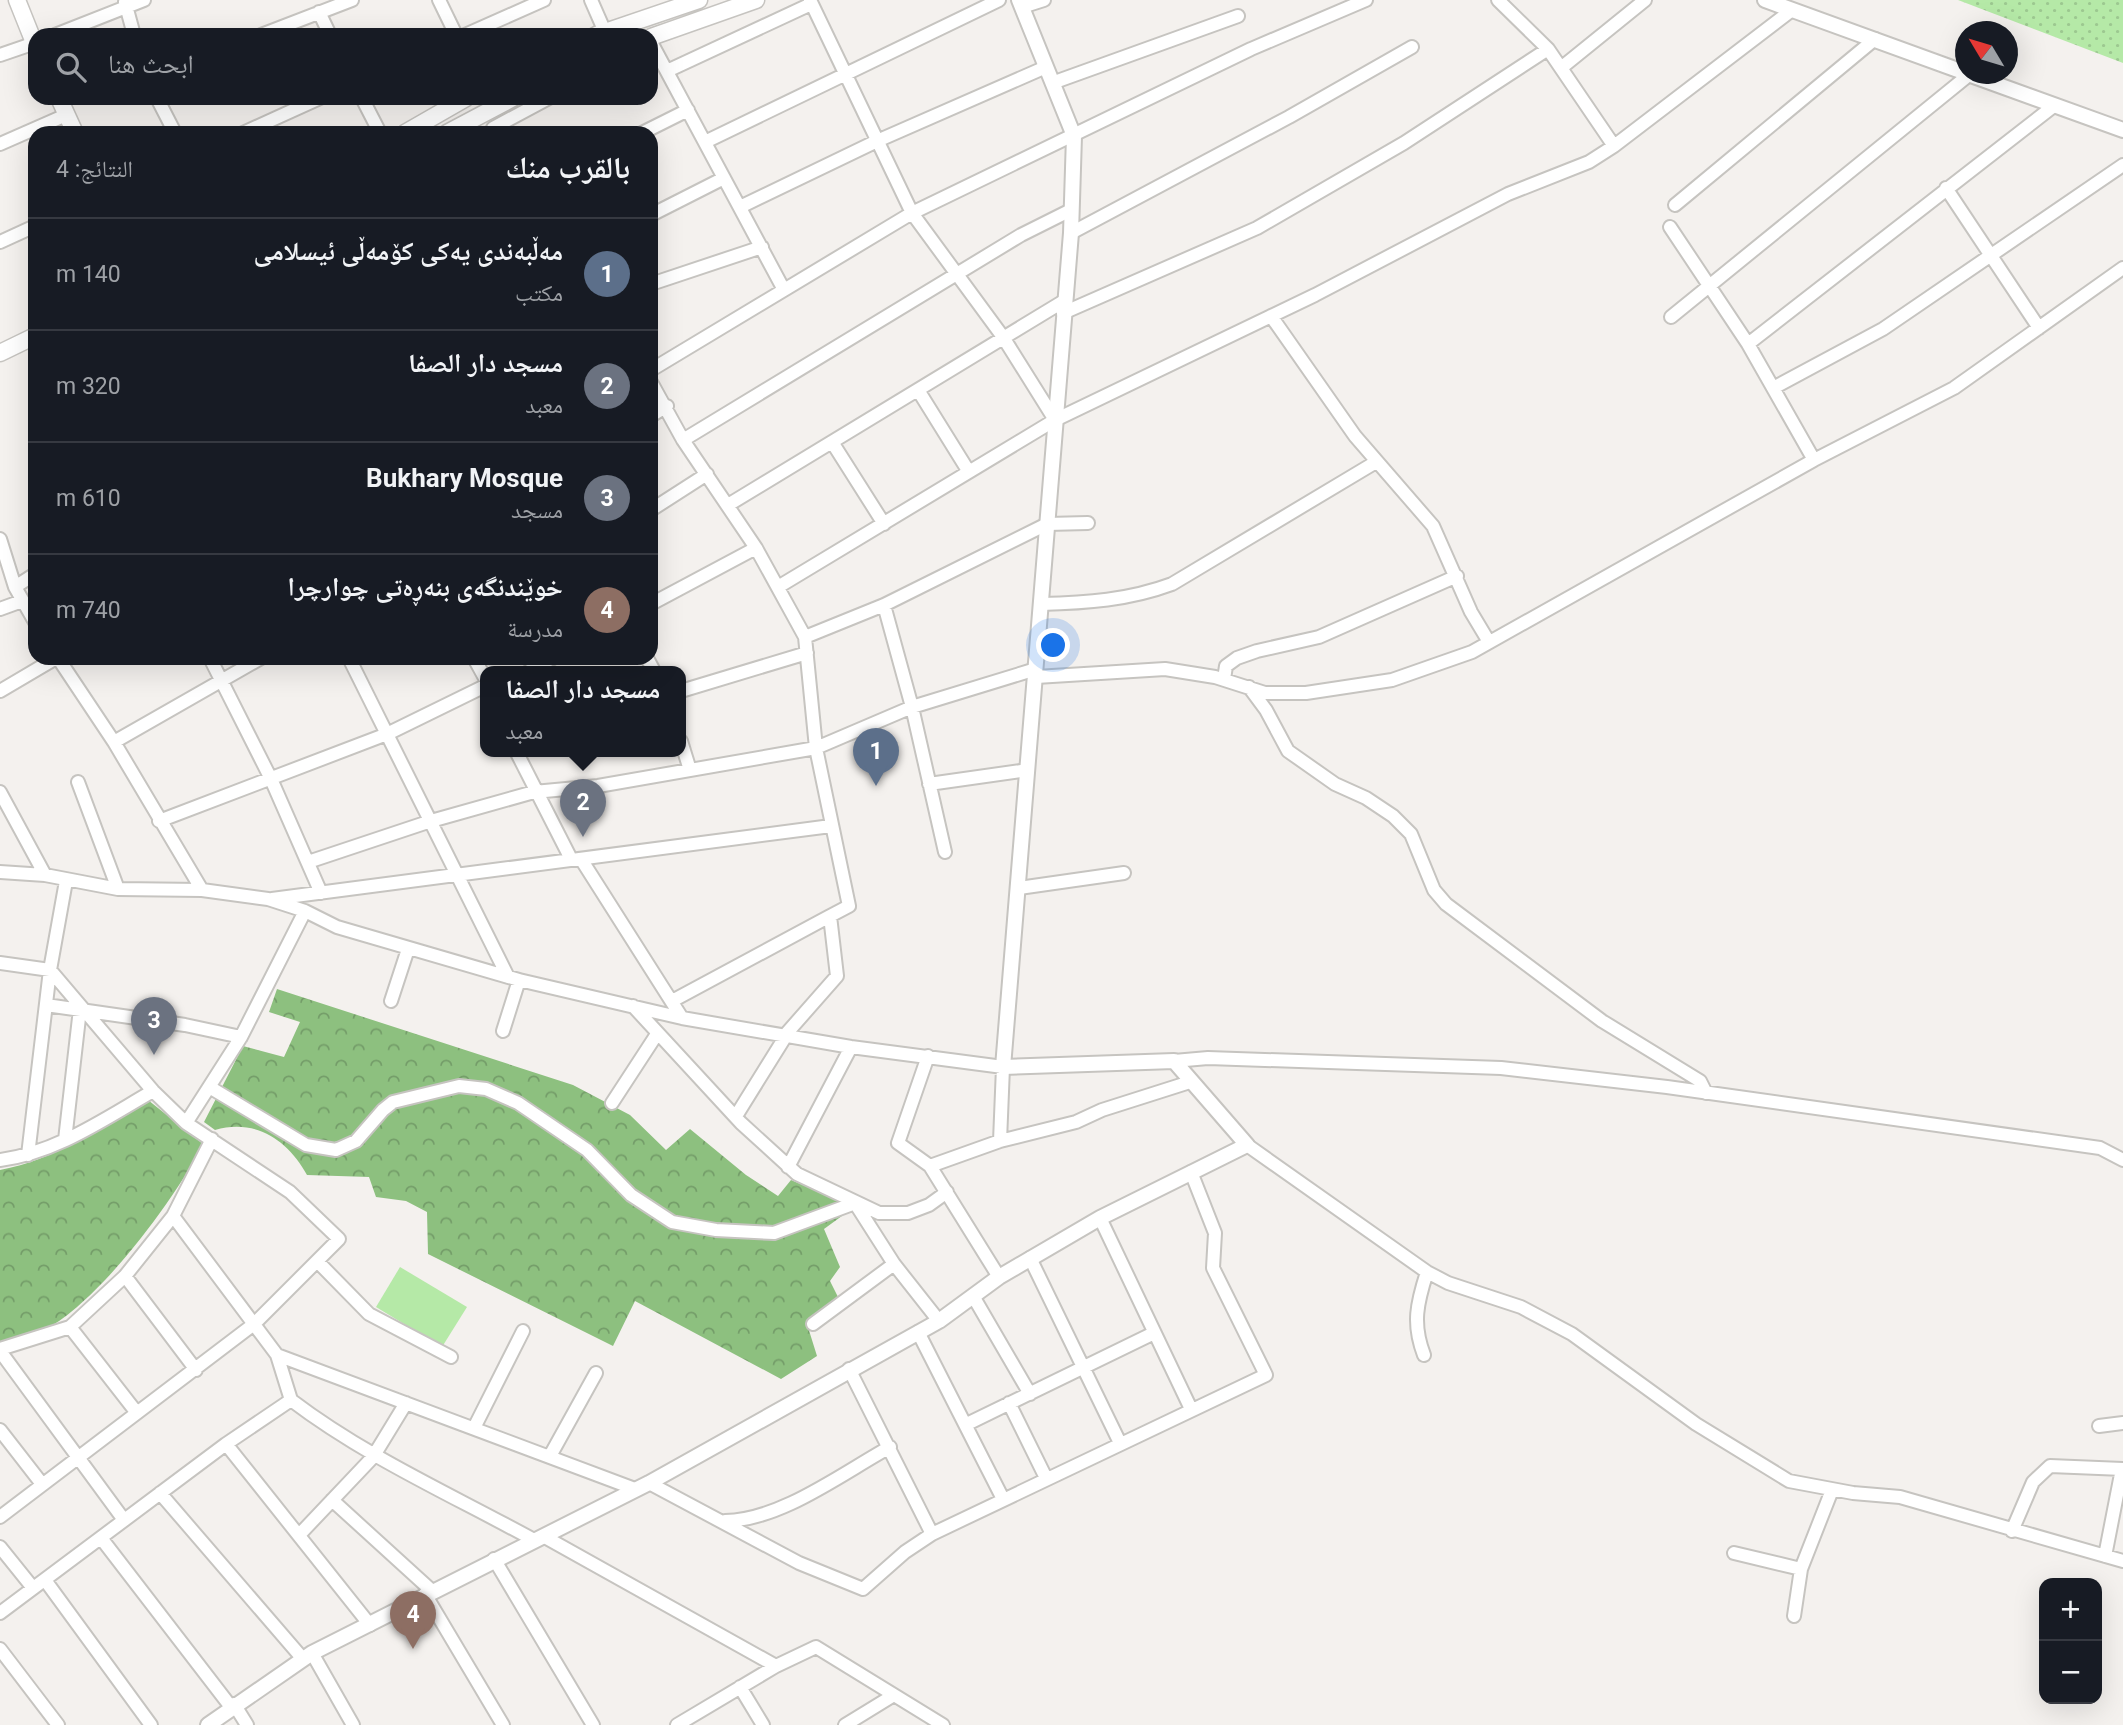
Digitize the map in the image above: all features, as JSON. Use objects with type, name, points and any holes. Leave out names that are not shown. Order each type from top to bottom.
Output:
[{"type":"main road","points":[[17,0],[28,28]]},
{"type":"main road","points":[[614,28],[682,3],[699,0]]},
{"type":"main road","points":[[658,38],[756,0]]},
{"type":"main road","points":[[61,105],[72,126]]},
{"type":"main road","points":[[417,126],[454,105]]},
{"type":"main road","points":[[460,126],[499,105]]},
{"type":"main road","points":[[0,353],[28,339]]},
{"type":"street","points":[[70,28],[125,3],[144,0]]},
{"type":"street","points":[[279,28],[352,0]]},
{"type":"street","points":[[439,0],[453,28]]},
{"type":"street","points":[[481,28],[544,0]]},
{"type":"street","points":[[591,0],[599,28]]},
{"type":"street","points":[[705,142],[999,0]]},
{"type":"street","points":[[1000,1141],[1003,1067],[1071,233],[1074,136],[1020,4],[1044,0]]},
{"type":"street","points":[[658,366],[912,213],[1251,49],[1366,0]]},
{"type":"street","points":[[1498,0],[1548,49],[1614,146]]},
{"type":"street","points":[[1561,68],[1645,0]]},
{"type":"street","points":[[1765,0],[1955,68]]},
{"type":"street","points":[[667,71],[811,2],[912,213],[1003,337],[1055,420]]},
{"type":"street","points":[[125,3],[132,28]]},
{"type":"street","points":[[779,587],[1055,420],[1271,316],[1508,194],[1589,162],[1614,146],[1792,10]]},
{"type":"street","points":[[319,12],[327,28]]},
{"type":"street","points":[[1052,83],[1238,16]]},
{"type":"street","points":[[1675,205],[1875,39]]},
{"type":"street","points":[[0,55],[28,46]]},
{"type":"street","points":[[1071,233],[1289,117],[1412,47]]},
{"type":"street","points":[[729,505],[1003,337],[1064,307],[1257,229],[1404,143],[1548,49]]},
{"type":"street","points":[[658,54],[785,290]]},
{"type":"street","points":[[740,207],[877,141],[1046,67]]},
{"type":"street","points":[[1671,317],[1955,84]]},
{"type":"street","points":[[1998,84],[2123,130]]},
{"type":"street","points":[[161,105],[172,126]]},
{"type":"street","points":[[258,126],[305,105]]},
{"type":"street","points":[[366,105],[376,126]]},
{"type":"street","points":[[502,126],[537,105]]},
{"type":"street","points":[[1748,344],[2054,105]]},
{"type":"street","points":[[656,126],[688,110]]},
{"type":"street","points":[[484,113],[492,126]]},
{"type":"street","points":[[41,126],[66,115]]},
{"type":"street","points":[[0,144],[28,132]]},
{"type":"street","points":[[1773,387],[1883,329],[2123,165]]},
{"type":"street","points":[[658,211],[724,178]]},
{"type":"street","points":[[1946,188],[2039,328]]},
{"type":"street","points":[[683,440],[956,273],[1071,210]]},
{"type":"street","points":[[1670,227],[1748,344],[1814,460]]},
{"type":"street","points":[[0,242],[28,229]]},
{"type":"street","points":[[658,282],[761,247]]},
{"type":"street","points":[[308,862],[431,821],[534,792],[598,786],[816,748],[912,707],[1036,673],[1165,669],[1224,679],[1265,693],[1306,693],[1392,680],[1438,666],[1489,642],[1814,460],[1954,388],[2123,268]]},
{"type":"street","points":[[1271,316],[1376,461],[1433,526],[1471,612],[1489,642]]},
{"type":"street","points":[[918,390],[969,472]]},
{"type":"street","points":[[658,392],[683,440],[756,548],[805,637],[816,748],[849,906],[672,1001]]},
{"type":"street","points":[[658,412],[667,406]]},
{"type":"street","points":[[832,442],[884,524]]},
{"type":"street","points":[[1041,604],[1091,603],[1148,593],[1172,584],[1376,461]]},
{"type":"street","points":[[658,506],[707,474]]},
{"type":"street","points":[[805,637],[884,605],[1047,524],[1088,523]]},
{"type":"street","points":[[0,539],[15,587],[28,611]]},
{"type":"street","points":[[658,600],[756,548]]},
{"type":"street","points":[[1224,679],[1226,666],[1237,658],[1319,637],[1457,576]]},
{"type":"street","points":[[15,587],[28,579]]},
{"type":"street","points":[[0,609],[22,601]]},
{"type":"street","points":[[884,605],[912,707],[945,852]]},
{"type":"street","points":[[686,689],[807,653]]},
{"type":"street","points":[[0,691],[45,665]]},
{"type":"street","points":[[62,665],[114,742],[202,890]]},
{"type":"street","points":[[214,665],[271,779],[321,893]]},
{"type":"street","points":[[114,742],[249,665]]},
{"type":"street","points":[[352,665],[513,979],[503,1031]]},
{"type":"street","points":[[1248,687],[1266,710],[1288,751],[1335,784],[1366,798],[1393,816],[1411,834],[1434,890],[1446,904],[1602,1021],[1700,1081],[1706,1093]]},
{"type":"street","points":[[159,821],[387,734],[480,688]]},
{"type":"street","points":[[519,757],[534,792],[682,1018]]},
{"type":"street","points":[[686,757],[690,770]]},
{"type":"street","points":[[929,784],[1028,770]]},
{"type":"street","points":[[78,782],[118,889]]},
{"type":"street","points":[[0,792],[45,875]]},
{"type":"street","points":[[268,899],[831,826]]},
{"type":"street","points":[[0,872],[45,875],[118,889],[202,890],[268,899],[304,911],[337,927],[513,979],[682,1018],[851,1047],[1003,1067],[1208,1058],[1501,1068],[1706,1093],[2100,1148],[2123,1160]]},
{"type":"street","points":[[1019,888],[1124,873]]},
{"type":"street","points":[[28,1155],[50,970],[66,881]]},
{"type":"street","points":[[186,1124],[241,1037],[304,911]]},
{"type":"street","points":[[736,1116],[786,1034],[837,976],[830,916]]},
{"type":"street","points":[[391,1001],[408,949]]},
{"type":"street","points":[[0,963],[50,970],[80,1009],[186,1124],[290,1192],[339,1239],[254,1324],[0,1517]]},
{"type":"street","points":[[46,1005],[185,1025],[241,1037]]},
{"type":"street","points":[[633,1006],[657,1034],[788,1167],[879,1213],[908,1213],[929,1205],[947,1192]]},
{"type":"street","points":[[65,1140],[80,1009]]},
{"type":"street","points":[[612,1102],[657,1034]]},
{"type":"street","points":[[788,1167],[851,1047]]},
{"type":"street","points":[[928,1056],[898,1143],[930,1166],[999,1277]]},
{"type":"street","points":[[1174,1061],[1247,1145],[1427,1272],[1548,1320],[1765,1469],[1789,1481],[1832,1490],[1900,1497],[2012,1531],[2123,1560]]},
{"type":"street","points":[[930,1166],[1000,1141],[1066,1126],[1102,1110],[1190,1082]]},
{"type":"street","points":[[211,1088],[306,1145],[336,1150],[356,1141],[393,1102],[458,1086],[486,1088],[519,1102],[587,1150],[631,1195],[672,1222],[716,1230],[774,1233],[855,1203]]},
{"type":"street","points":[[0,1160],[28,1155],[65,1140],[153,1091]]},
{"type":"street","points":[[124,1520],[76,1458],[0,1350],[70,1327],[125,1276],[173,1216],[212,1139]]},
{"type":"street","points":[[208,1725],[307,1656],[642,1486],[939,1321],[999,1277],[1100,1218],[1247,1145]]},
{"type":"street","points":[[277,1355],[550,1456],[642,1486],[721,1521],[799,1563],[863,1589],[905,1552],[932,1534],[1266,1375],[1213,1268],[1215,1233],[1191,1172]]},
{"type":"street","points":[[855,1203],[894,1264],[939,1321]]},
{"type":"street","points":[[173,1216],[277,1355],[290,1400],[373,1457],[539,1538],[776,1666]]},
{"type":"street","points":[[1100,1218],[1191,1409]]},
{"type":"street","points":[[1030,1258],[1120,1443]]},
{"type":"street","points":[[318,1262],[369,1314],[451,1357]]},
{"type":"street","points":[[813,1324],[894,1264]]},
{"type":"street","points":[[1424,1355],[1416,1334],[1415,1316],[1427,1272]]},
{"type":"street","points":[[125,1276],[196,1370]]},
{"type":"street","points":[[973,1296],[1030,1394]]},
{"type":"street","points":[[70,1327],[137,1413]]},
{"type":"street","points":[[474,1428],[523,1331]]},
{"type":"street","points":[[918,1332],[1003,1499]]},
{"type":"street","points":[[967,1424],[1154,1332]]},
{"type":"street","points":[[849,1369],[932,1534]]},
{"type":"street","points":[[550,1456],[596,1373]]},
{"type":"street","points":[[0,1613],[226,1444],[290,1400]]},
{"type":"street","points":[[300,1534],[373,1457],[406,1403]]},
{"type":"street","points":[[1009,1403],[1046,1478]]},
{"type":"street","points":[[2099,1426],[2123,1423]]},
{"type":"street","points":[[0,1430],[42,1484]]},
{"type":"street","points":[[226,1444],[370,1625]]},
{"type":"street","points":[[721,1521],[748,1520],[776,1510],[890,1447]]},
{"type":"street","points":[[2012,1531],[2033,1482],[2050,1466],[2122,1469],[2119,1510],[2105,1556]]},
{"type":"street","points":[[1794,1616],[1801,1569],[1832,1490]]},
{"type":"street","points":[[160,1493],[307,1656],[352,1725]]},
{"type":"street","points":[[332,1500],[428,1593],[503,1725]]},
{"type":"street","points":[[100,1538],[247,1725]]},
{"type":"street","points":[[0,1547],[33,1588]]},
{"type":"street","points":[[1734,1553],[1801,1569]]},
{"type":"street","points":[[494,1559],[593,1725]]},
{"type":"street","points":[[45,1580],[151,1725]]},
{"type":"street","points":[[677,1725],[776,1666],[816,1647],[943,1725]]},
{"type":"street","points":[[2,1658],[52,1723]]},
{"type":"street","points":[[740,1687],[763,1725]]},
{"type":"street","points":[[845,1725],[894,1695]]},
{"type":"green space","points":[[1958,0],[2123,0],[2123,63],[2018,21]]},
{"type":"green space","points":[[277,989],[573,1085],[630,1115],[666,1150],[690,1129],[746,1175],[778,1196],[791,1180],[837,1199],[846,1213],[824,1229],[840,1267],[830,1281],[838,1297],[807,1324],[817,1356],[781,1379],[635,1301],[613,1346],[428,1254],[427,1212],[406,1201],[376,1197],[369,1177],[307,1175],[290,1152],[269,1135],[244,1127],[215,1130],[204,1122],[243,1046],[284,1057],[300,1022],[269,1012]]},
{"type":"green space","points":[[148,1100],[203,1144],[191,1166],[133,1248],[86,1299],[42,1331],[0,1342],[0,1170],[58,1151]]},
{"type":"green space","points":[[400,1267],[467,1307],[442,1347],[376,1307]]},
{"type":"place","name":"مەڵبەندی یەکی کۆمەڵی ئیسلامی","points":[[876,786]]},
{"type":"place","name":"مسجد دار الصفا","points":[[583,837]]},
{"type":"place","name":"Bukhary Mosque","points":[[154,1055]]},
{"type":"place","name":"خوێندنگەی بنەڕەتی چوارچرا","points":[[413,1649]]}]
